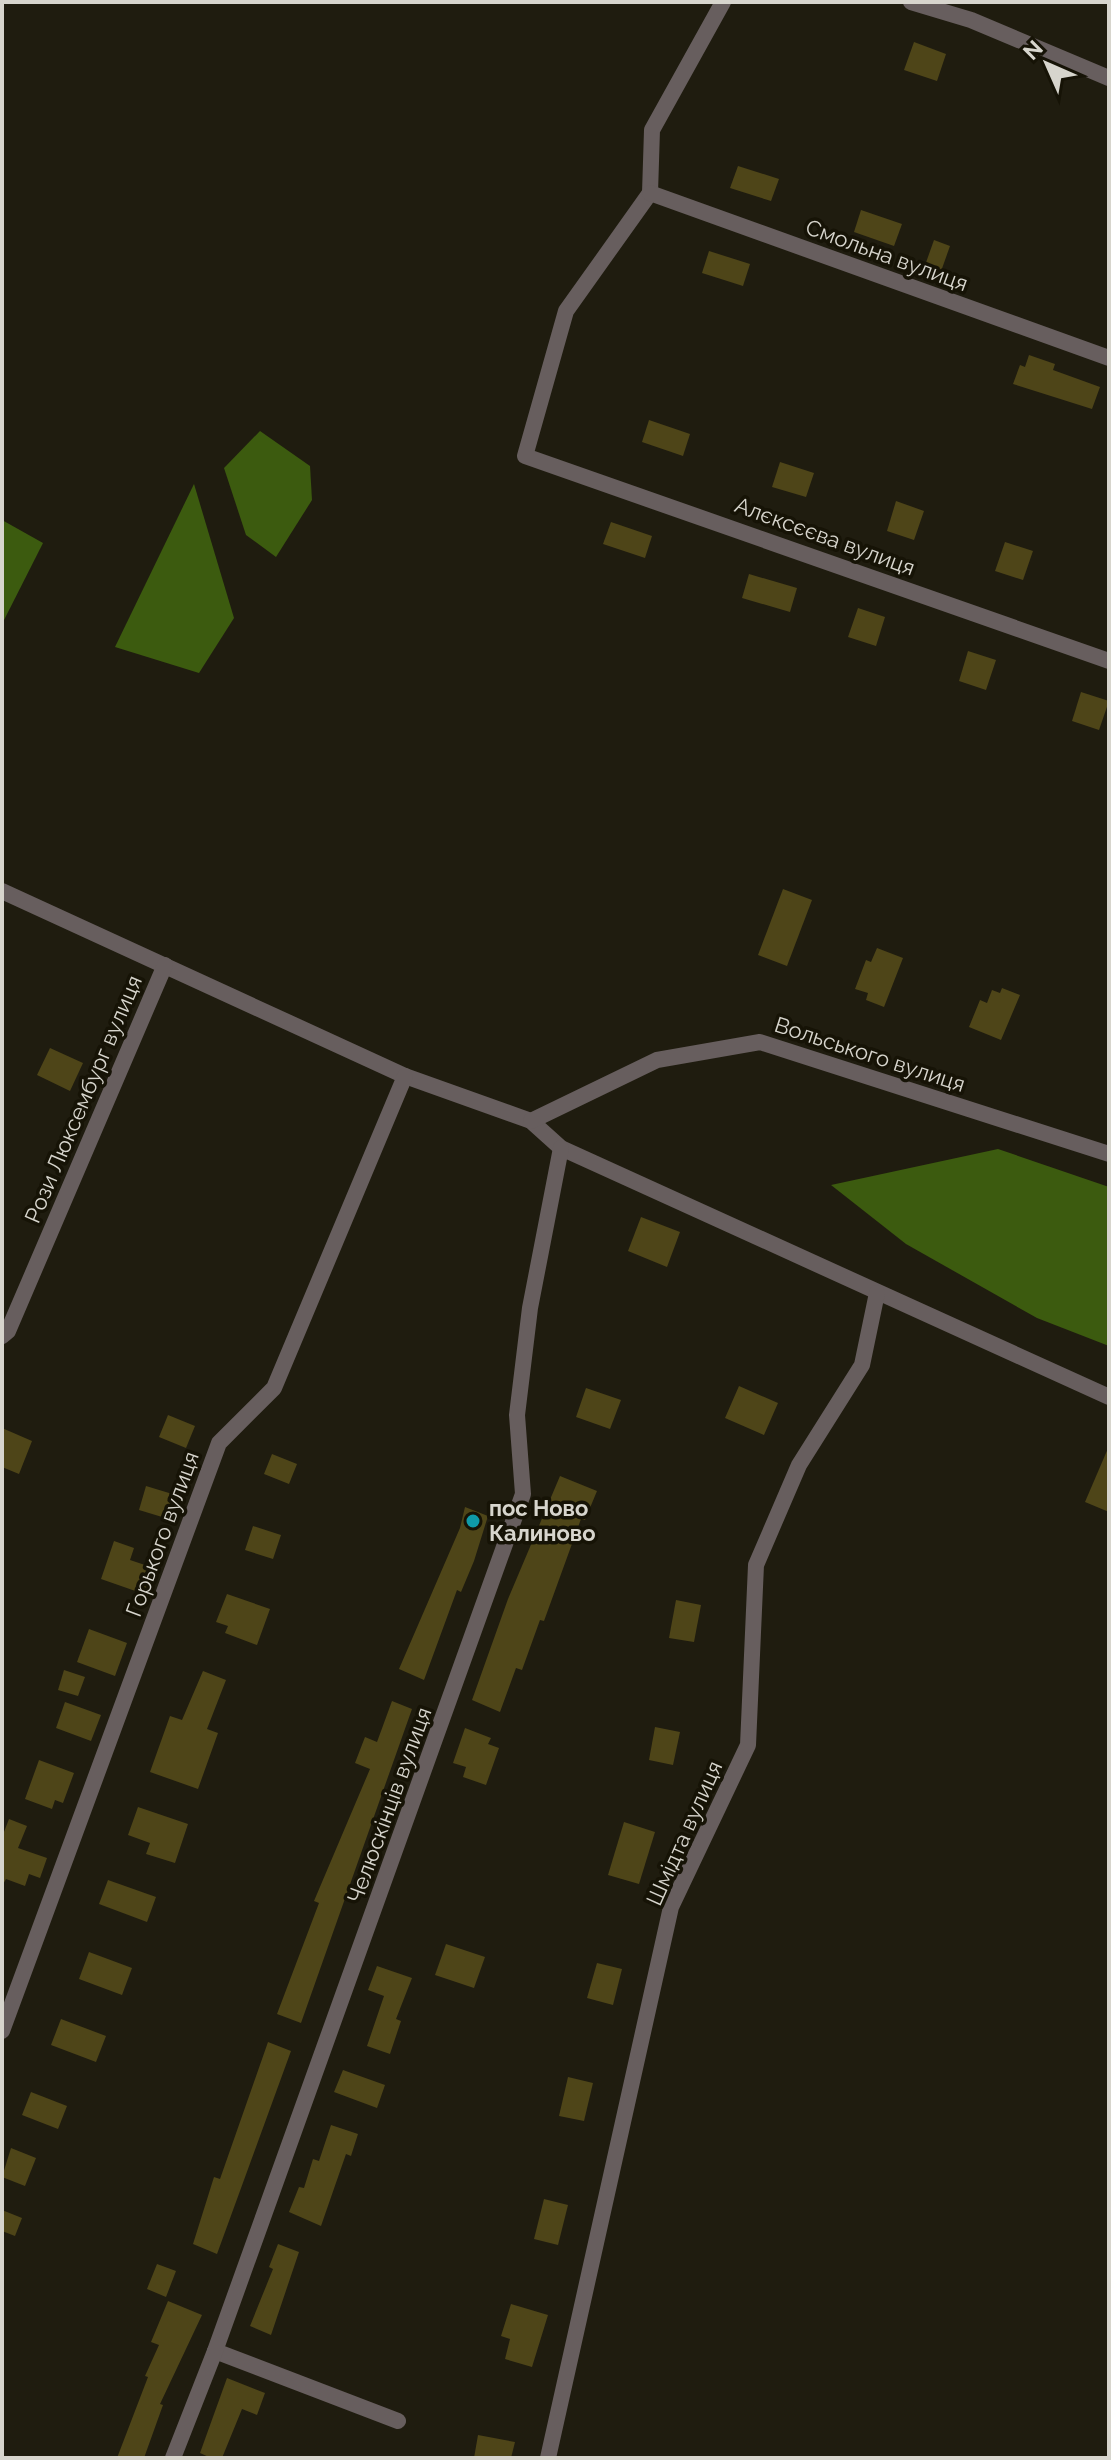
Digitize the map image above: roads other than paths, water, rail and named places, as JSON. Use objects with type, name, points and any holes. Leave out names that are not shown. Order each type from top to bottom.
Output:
[{"type":"street","points":[[650,193],[652,130],[723,2]]},
{"type":"street","points":[[911,2],[971,20],[1109,78]]},
{"type":"street","name":"Смольна вулиця","points":[[650,193],[1109,358]]},
{"type":"street","name":"Алєксєєва вулиця","points":[[650,193],[566,311],[525,456],[1109,661]]},
{"type":"street","points":[[2,891],[405,1076],[531,1121],[561,1148],[1109,1397]]},
{"type":"street","name":"Рози Люксембург вулиця","points":[[4,1332],[165,965]]},
{"type":"street","name":"Вольського вулиця","points":[[531,1121],[657,1060],[760,1042],[1109,1154]]},
{"type":"street","name":"Горького вулиця","points":[[2,2031],[219,1443],[274,1388],[405,1076]]},
{"type":"street","name":"Челюскінців вулиця","points":[[173,2458],[215,2351],[523,1494],[517,1415],[530,1308],[561,1148]]},
{"type":"street","name":"Шмідта вулиця","points":[[548,2458],[671,1907],[748,1745],[756,1565],[799,1465],[862,1365],[877,1293]]},
{"type":"street","points":[[215,2351],[398,2421]]},
{"type":"place","name":"пос Ново Калиново","points":[[473,1521]]}]
